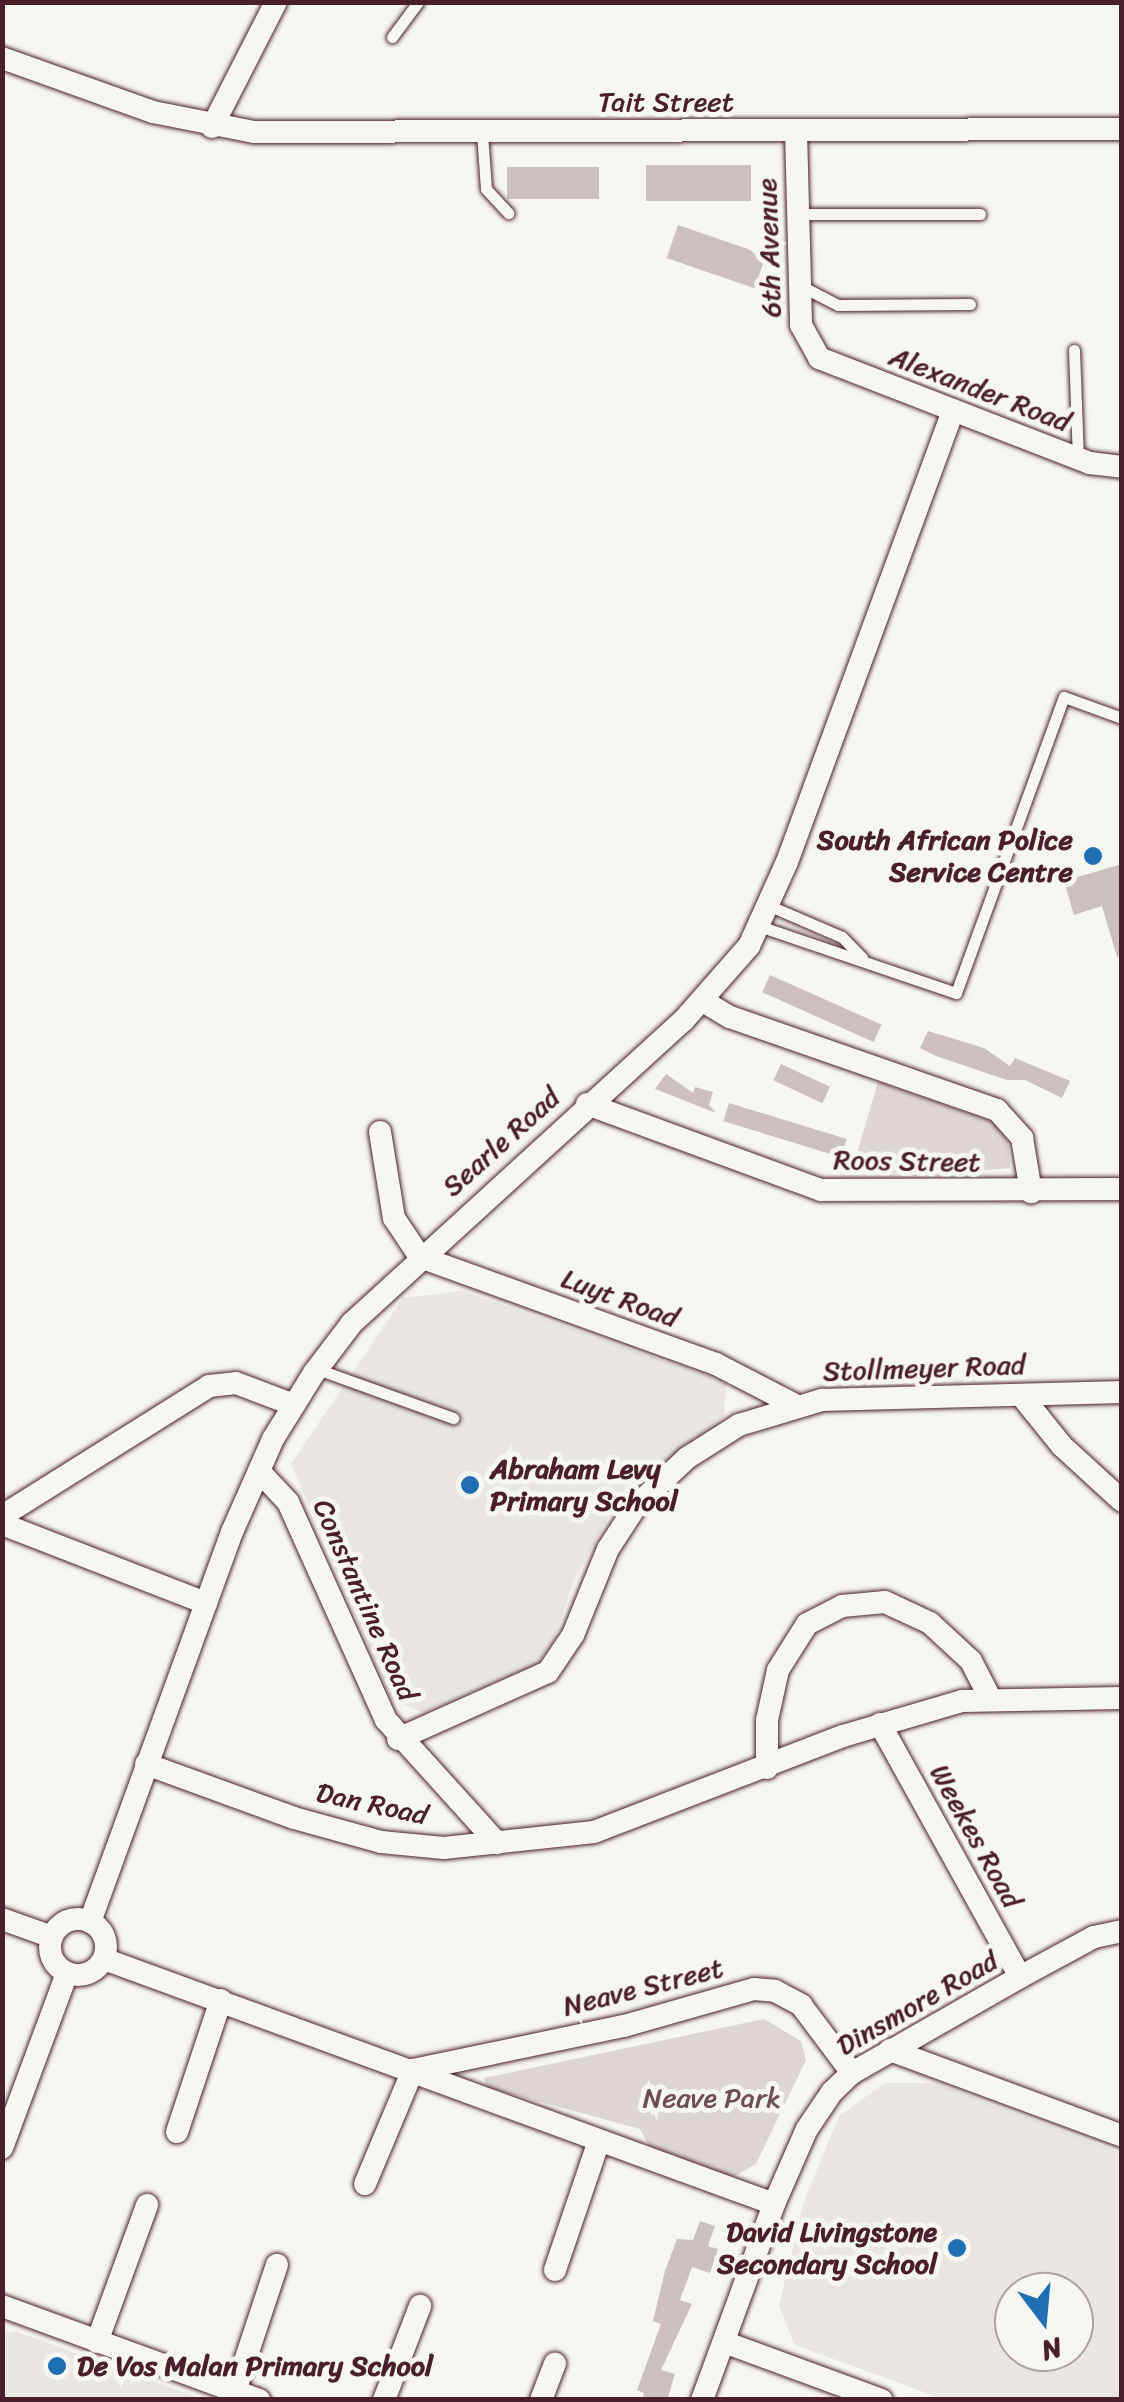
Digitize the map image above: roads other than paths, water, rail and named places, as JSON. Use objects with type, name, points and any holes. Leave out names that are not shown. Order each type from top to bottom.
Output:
[{"type":"street","points":[[2,58],[125,104],[212,127],[276,2]]},
{"type":"street","name":"Tait Street","points":[[212,127],[306,135],[1122,129]]},
{"type":"street","name":"6th Avenue","points":[[796,131],[802,332],[819,358]]},
{"type":"street","name":"Alexander Road","points":[[819,358],[1078,458],[1122,467]]},
{"type":"street","name":"Searle Road","points":[[90,1922],[206,1603],[259,1471],[318,1369],[352,1322],[420,1256],[703,1001],[765,916],[954,411]]},
{"type":"street","points":[[703,1001],[730,1017],[997,1110],[1022,1138],[1032,1192]]},
{"type":"street","name":"Roos Street","points":[[587,1104],[821,1190],[1122,1190]]},
{"type":"street","points":[[380,1132],[394,1218],[420,1256]]},
{"type":"street","name":"Luyt Road","points":[[420,1256],[716,1364],[794,1405]]},
{"type":"street","points":[[2,1516],[210,1386],[236,1383],[294,1405]]},
{"type":"street","name":"Stollmeyer Road","points":[[398,1739],[519,1691],[548,1672],[573,1635],[608,1549],[650,1490],[725,1433],[794,1405],[1122,1392]]},
{"type":"street","points":[[1021,1395],[1062,1446],[1122,1501]]},
{"type":"street","name":"Constantine Road","points":[[259,1471],[288,1502],[360,1671],[398,1739],[497,1843]]},
{"type":"street","points":[[2,1524],[206,1603]]},
{"type":"street","points":[[990,1698],[971,1661],[940,1630],[901,1607],[856,1602],[807,1624],[786,1651],[767,1720],[767,1768],[880,1724],[990,1698],[1122,1698]]},
{"type":"street","name":"Weekes Road","points":[[880,1724],[1020,1976]]},
{"type":"street","name":"Dan Road","points":[[146,1764],[381,1842],[444,1848],[594,1832],[767,1768]]},
{"type":"street","points":[[2,1919],[52,1937]]},
{"type":"street","points":[[90,1922],[103,1933],[104,1959],[92,1972],[67,1973],[52,1958],[52,1937],[64,1923],[90,1922]]},
{"type":"street","name":"Dinsmore Road","points":[[702,2400],[774,2204],[807,2129],[852,2073],[1094,1937],[1122,1931]]},
{"type":"street","points":[[104,1959],[774,2204]]},
{"type":"street","points":[[2,2148],[67,1973]]},
{"type":"street","name":"Neave Street","points":[[413,2070],[765,1989],[801,2005],[852,2073]]},
{"type":"street","points":[[177,2132],[221,2000]]},
{"type":"street","points":[[890,2050],[1122,2136]]},
{"type":"street","points":[[365,2184],[413,2070]]},
{"type":"street","points":[[554,2270],[599,2141]]},
{"type":"street","points":[[97,2342],[147,2205]]},
{"type":"street","points":[[235,2390],[277,2265]]},
{"type":"street","points":[[2,2306],[259,2400]]},
{"type":"street","points":[[384,2400],[420,2306]]},
{"type":"street","points":[[724,2342],[882,2400]]},
{"type":"street","points":[[541,2400],[555,2364]]},
{"type":"lane","points":[[392,37],[418,2]]},
{"type":"lane","points":[[482,133],[486,189],[508,212]]},
{"type":"lane","points":[[797,214],[980,214]]},
{"type":"lane","points":[[799,285],[838,305],[970,304]]},
{"type":"lane","points":[[1074,350],[1078,458]]},
{"type":"lane","points":[[765,916],[839,958],[862,958],[956,993],[1064,697],[1122,718]]},
{"type":"lane","points":[[765,916],[842,937],[862,958]]},
{"type":"lane","points":[[318,1369],[453,1418]]},
{"type":"place","name":"South African Police Service Centre","points":[[1093,856]]},
{"type":"place","name":"Abraham Levy Primary School","points":[[470,1485]]},
{"type":"place","name":"David Livingstone Secondary School","points":[[957,2248]]},
{"type":"place","name":"De Vos Malan Primary School","points":[[57,2366]]},
{"type":"park label","name":"Neave Park","points":[[712,2098]]}]
